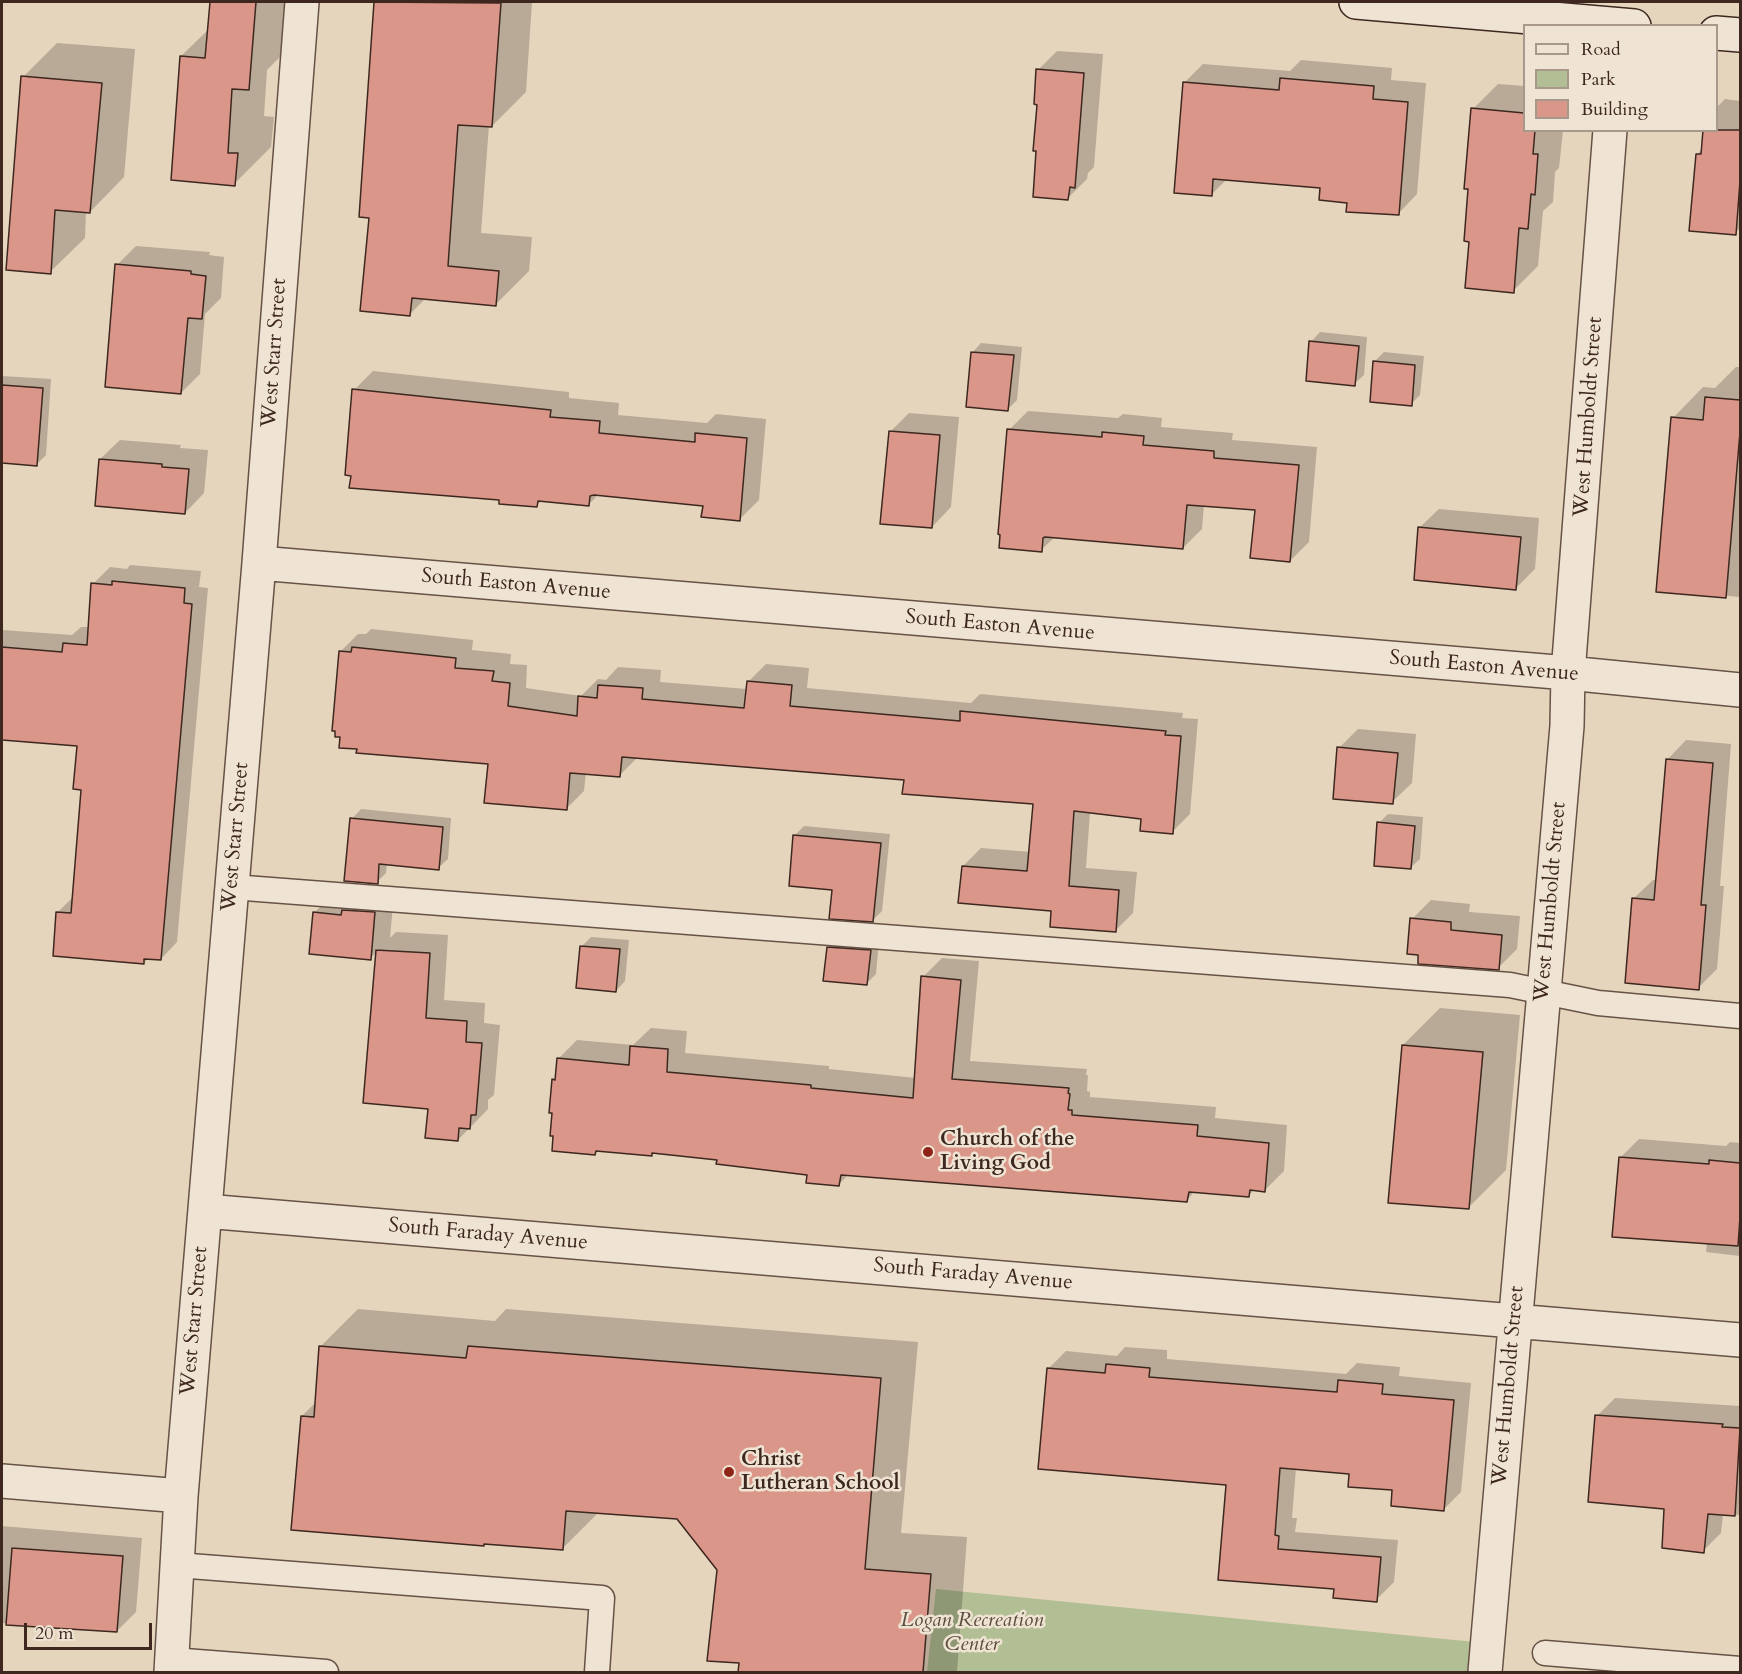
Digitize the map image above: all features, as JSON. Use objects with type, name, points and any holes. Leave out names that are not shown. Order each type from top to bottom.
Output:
[{"type":"street","name":"West Starr Street","points":[[171,1666],[181,1496],[259,563],[302,2]]},
{"type":"street","points":[[1356,2],[1609,19]]},
{"type":"street","points":[[1718,33],[1740,35]]},
{"type":"street","name":"West Humboldt Street","points":[[1485,1672],[1567,726],[1568,674],[1610,132]]},
{"type":"street","name":"South Easton Avenue","points":[[259,563],[1740,690]]},
{"type":"street","name":"South Faraday Avenue","points":[[205,1211],[1740,1340]]},
{"type":"street","points":[[2,1481],[181,1496]]},
{"type":"lane","points":[[232,887],[1510,985],[1599,1003],[1740,1016]]},
{"type":"lane","points":[[177,1565],[602,1598],[597,1672]]},
{"type":"lane","points":[[1545,1653],[1740,1669]]},
{"type":"lane","points":[[171,1666],[326,1672]]},
{"type":"green space","name":"Logan Recreation Center","points":[[936,1589],[1475,1642],[1473,1672],[927,1672]]},
{"type":"building","points":[[210,2],[256,2],[249,90],[232,89],[228,153],[238,153],[235,186],[171,180],[180,56],[205,58]]},
{"type":"building","points":[[374,2],[501,3],[492,127],[458,125],[448,266],[499,271],[496,306],[412,298],[410,316],[360,311],[369,218],[359,217]]},
{"type":"building","points":[[1036,69],[1084,73],[1075,188],[1070,187],[1068,200],[1033,197],[1036,151],[1033,151],[1037,105],[1034,104]]},
{"type":"building","points":[[21,76],[102,83],[90,213],[55,210],[51,274],[6,270]]},
{"type":"building","points":[[1280,78],[1374,86],[1373,99],[1408,102],[1399,215],[1346,212],[1347,203],[1319,200],[1320,188],[1213,179],[1212,196],[1174,193],[1183,82],[1279,90]]},
{"type":"building","points":[[1471,108],[1523,113],[1523,132],[1535,132],[1533,154],[1538,154],[1535,195],[1531,194],[1528,229],[1519,228],[1514,293],[1465,288],[1469,242],[1464,241],[1468,189],[1464,189]]},
{"type":"building","points":[[1740,130],[1740,181],[1736,235],[1689,231],[1696,154],[1701,154],[1703,132]]},
{"type":"building","points":[[115,264],[191,271],[191,274],[206,276],[202,319],[188,318],[181,394],[105,387]]},
{"type":"building","points":[[1309,341],[1359,346],[1355,386],[1306,381]]},
{"type":"building","points":[[971,352],[1014,355],[1008,411],[966,407]]},
{"type":"building","points":[[1373,361],[1415,365],[1412,406],[1370,402]]},
{"type":"building","points":[[2,385],[43,388],[37,466],[2,463]]},
{"type":"building","points":[[352,389],[551,410],[550,417],[600,421],[599,433],[695,442],[695,433],[747,438],[740,521],[701,517],[703,506],[594,495],[590,496],[589,506],[538,501],[537,507],[499,504],[499,500],[349,488],[351,476],[345,475]]},
{"type":"building","points":[[1705,397],[1740,400],[1740,432],[1726,598],[1656,592],[1671,417],[1703,420]]},
{"type":"building","points":[[1007,429],[1102,437],[1102,432],[1144,436],[1143,445],[1214,451],[1214,458],[1299,465],[1290,562],[1250,558],[1255,510],[1187,505],[1183,549],[1045,537],[1042,552],[999,548],[1000,535],[998,534]]},
{"type":"building","points":[[889,431],[940,435],[932,528],[880,524]]},
{"type":"building","points":[[99,459],[162,464],[162,467],[189,469],[185,514],[95,506]]},
{"type":"building","points":[[1418,527],[1521,537],[1516,590],[1414,580]]},
{"type":"building","points":[[112,581],[185,588],[184,603],[192,604],[161,960],[144,959],[144,964],[53,956],[56,912],[71,913],[81,790],[73,789],[77,746],[2,740],[2,647],[62,652],[63,643],[87,645],[91,583],[112,585]]},
{"type":"building","points":[[352,647],[456,658],[455,668],[494,671],[492,681],[510,683],[508,706],[577,716],[578,696],[597,698],[598,685],[643,688],[642,699],[744,708],[747,681],[792,685],[790,706],[960,721],[960,711],[1166,731],[1165,735],[1181,736],[1173,834],[1140,831],[1141,819],[1074,811],[1069,886],[1119,890],[1116,932],[1050,927],[1051,911],[958,903],[962,866],[1027,871],[1033,804],[902,794],[904,780],[622,757],[620,777],[570,773],[567,810],[484,803],[488,764],[356,753],[357,749],[339,748],[340,737],[335,737],[335,731],[332,731],[339,651],[351,652]]},
{"type":"building","points":[[1337,747],[1398,753],[1393,804],[1333,799]]},
{"type":"building","points":[[1666,759],[1713,763],[1701,905],[1706,905],[1699,990],[1625,983],[1632,898],[1654,900]]},
{"type":"building","points":[[350,818],[443,827],[439,870],[379,864],[378,884],[344,881]]},
{"type":"building","points":[[1377,822],[1415,826],[1411,869],[1374,866]]},
{"type":"building","points":[[793,835],[881,843],[873,922],[829,919],[832,890],[789,886]]},
{"type":"building","points":[[342,910],[375,912],[371,960],[309,954],[313,912],[341,915]]},
{"type":"building","points":[[1410,918],[1451,922],[1451,930],[1502,935],[1499,970],[1418,964],[1418,955],[1407,954]]},
{"type":"building","points":[[580,946],[620,949],[616,992],[576,988]]},
{"type":"building","points":[[827,947],[871,950],[867,985],[823,981]]},
{"type":"building","points":[[376,950],[430,953],[426,1018],[467,1021],[466,1042],[482,1043],[476,1115],[471,1115],[470,1129],[459,1128],[458,1141],[425,1138],[428,1109],[363,1103]]},
{"type":"building","points":[[921,976],[961,980],[952,1079],[1069,1088],[1068,1110],[1072,1110],[1072,1115],[1198,1125],[1197,1136],[1269,1143],[1265,1192],[1250,1190],[1249,1197],[1189,1192],[1187,1202],[841,1175],[839,1186],[806,1183],[807,1175],[716,1164],[717,1160],[652,1153],[652,1156],[596,1151],[595,1155],[552,1151],[553,1136],[550,1136],[552,1113],[549,1113],[552,1079],[555,1080],[557,1058],[629,1065],[630,1046],[668,1049],[667,1072],[811,1085],[811,1088],[913,1098]]},
{"type":"building","points":[[1402,1045],[1483,1052],[1469,1209],[1388,1203]]},
{"type":"building","points":[[1619,1157],[1709,1164],[1709,1160],[1740,1163],[1738,1246],[1612,1237]]},
{"type":"building","points":[[319,1346],[466,1358],[468,1346],[881,1378],[865,1569],[931,1574],[923,1672],[738,1672],[739,1663],[707,1661],[717,1570],[677,1519],[566,1511],[563,1550],[484,1544],[484,1546],[291,1530],[301,1416],[314,1417]]},
{"type":"building","points":[[1106,1364],[1150,1368],[1149,1377],[1337,1392],[1338,1380],[1383,1384],[1382,1394],[1454,1400],[1444,1511],[1391,1506],[1392,1490],[1348,1487],[1349,1474],[1280,1468],[1275,1535],[1279,1536],[1278,1549],[1381,1557],[1377,1602],[1333,1598],[1334,1589],[1218,1580],[1226,1485],[1038,1469],[1047,1368],[1105,1373]]},
{"type":"building","points":[[1595,1415],[1723,1424],[1722,1427],[1740,1428],[1735,1516],[1708,1514],[1704,1553],[1662,1548],[1664,1509],[1588,1502]]},
{"type":"building","points":[[12,1548],[123,1556],[117,1632],[6,1625]]},
{"type":"place","name":"Church of the Living God","points":[[928,1152]]},
{"type":"place","name":"Christ Lutheran School","points":[[729,1472]]}]
